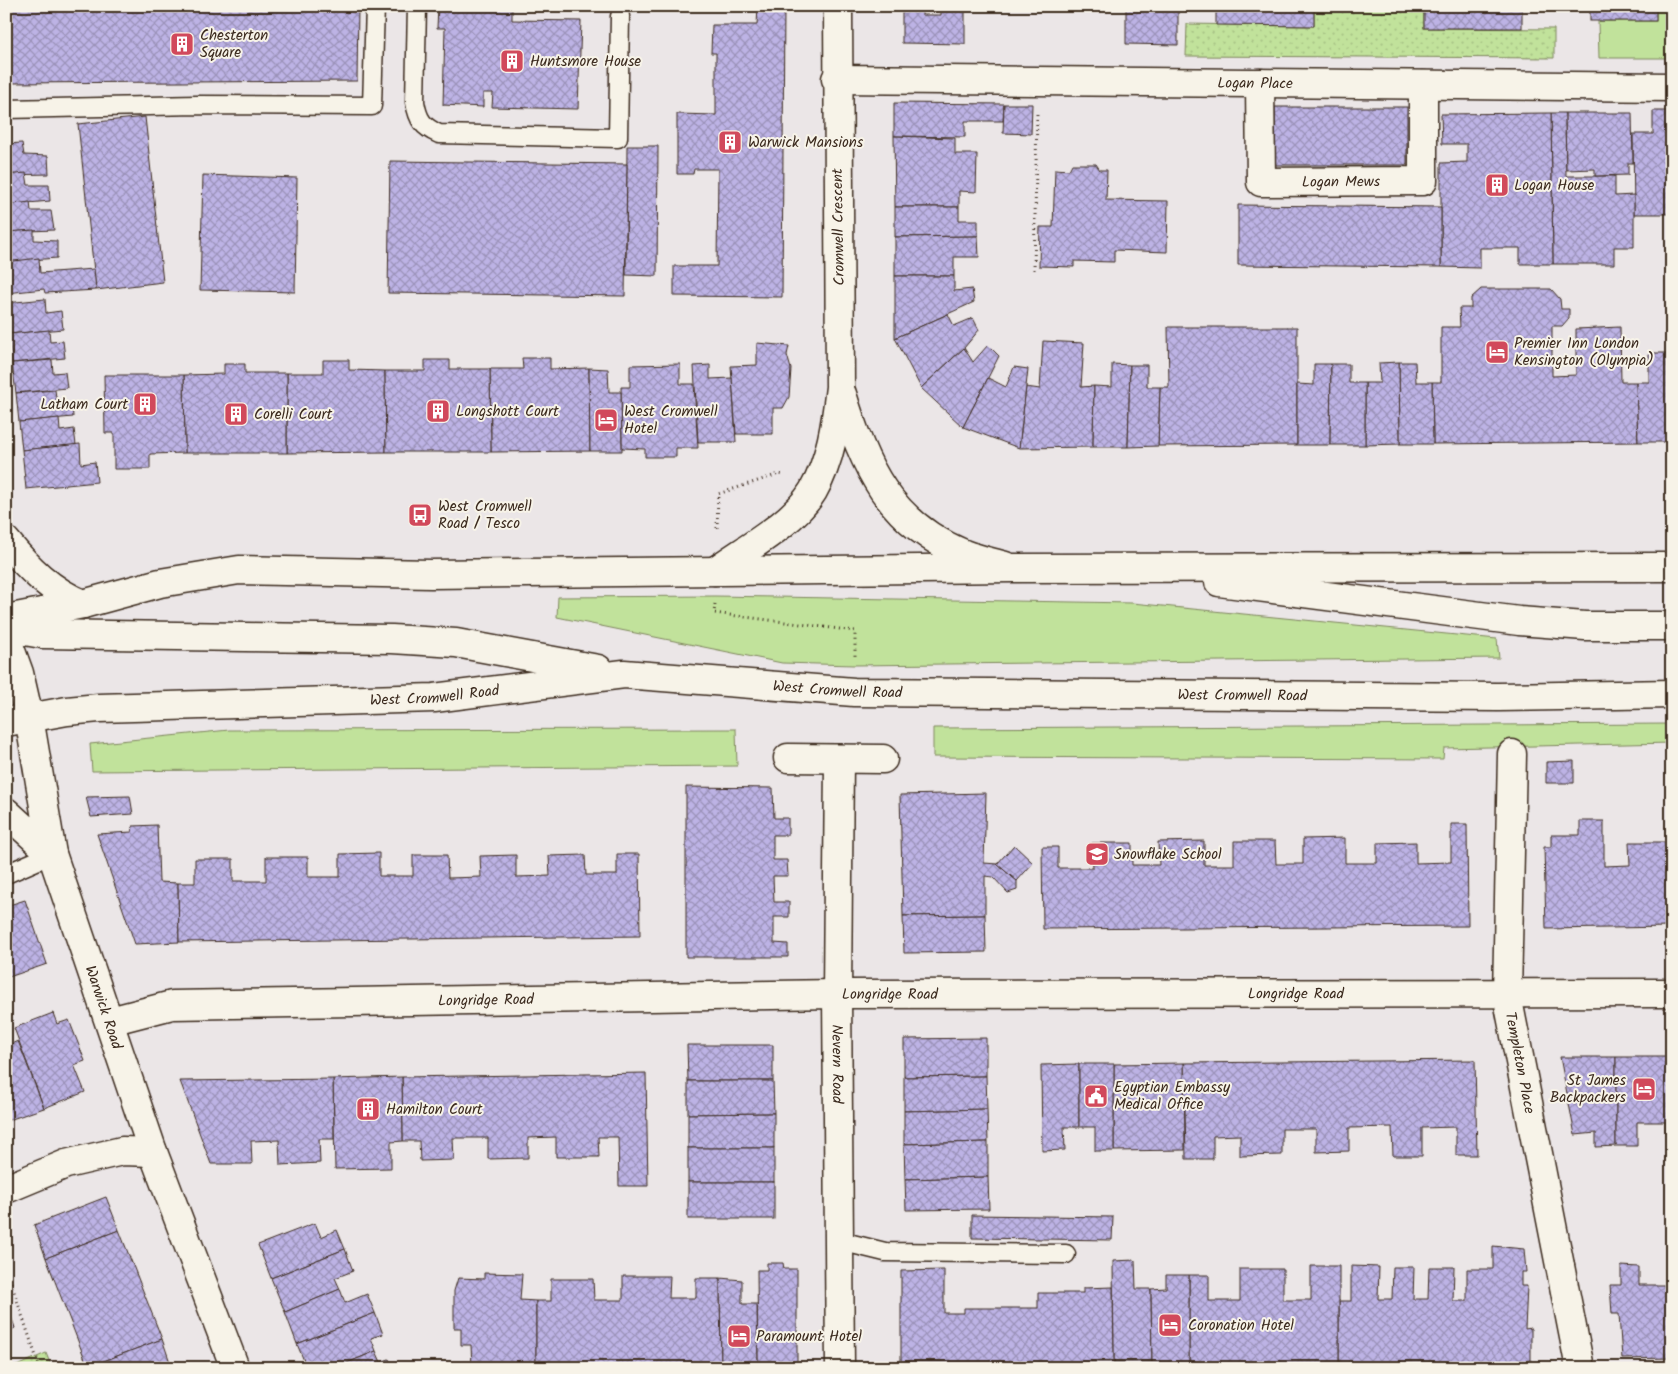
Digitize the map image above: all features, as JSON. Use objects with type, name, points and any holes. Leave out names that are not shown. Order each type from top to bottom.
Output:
[{"type":"main road","name":"Cromwell Crescent","points":[[715,583],[794,512],[812,492],[822,473],[830,445],[840,387],[836,79],[838,6]]},
{"type":"main road","name":"Logan Place","points":[[836,79],[1672,88]]},
{"type":"main road","name":"Logan Mews","points":[[1260,83],[1261,182],[1423,181],[1423,85]]},
{"type":"main road","name":"Cromwell Crescent","points":[[840,387],[868,467],[883,491],[905,516],[934,538],[964,554],[1013,568]]},
{"type":"main road","points":[[6,541],[22,561],[43,581],[65,596],[84,604]]},
{"type":"main road","points":[[6,619],[84,604],[160,583],[240,570],[715,583],[1013,568],[1672,567]]},
{"type":"main road","points":[[1111,568],[1519,621],[1585,626],[1672,626]]},
{"type":"main road","points":[[6,623],[25,631],[42,634],[392,639],[456,644],[624,674]]},
{"type":"main road","name":"Warwick Road","points":[[6,637],[19,673],[18,720],[52,854],[153,1152],[235,1368]]},
{"type":"main road","name":"West Cromwell Road","points":[[18,720],[109,708],[434,698],[624,674],[854,692],[1498,697],[1672,694]]},
{"type":"main road","name":"Templeton Place","points":[[1512,754],[1507,995],[1580,1368]]},
{"type":"main road","points":[[788,758],[883,759]]},
{"type":"main road","name":"Nevern Road","points":[[839,759],[837,994],[840,1368]]},
{"type":"main road","points":[[6,812],[52,854]]},
{"type":"main road","name":"Longridge Road","points":[[110,1022],[172,1005],[837,994],[1507,995],[1672,993]]},
{"type":"main road","points":[[6,1189],[66,1164],[122,1151],[153,1152]]},
{"type":"lane","points":[[6,109],[197,105],[372,106],[375,6]]},
{"type":"lane","points":[[417,6],[415,102],[417,118],[425,128],[439,134],[618,138],[620,16]]},
{"type":"lane","points":[[6,874],[52,854]]},
{"type":"lane","points":[[840,1241],[885,1252],[1066,1254]]},
{"type":"path","points":[[1034,270],[1038,81]]},
{"type":"path","points":[[717,534],[718,494],[779,474],[790,477]]},
{"type":"path","points":[[715,583],[714,612],[855,631],[854,665]]},
{"type":"path","points":[[6,1268],[40,1368]]},
{"type":"green space","points":[[1314,6],[1424,6],[1424,28],[1554,29],[1554,58],[1186,56],[1187,24],[1314,26]]},
{"type":"green space","points":[[1656,6],[1672,6],[1672,58],[1599,58],[1598,21],[1656,21]]},
{"type":"green space","points":[[715,596],[1132,603],[1497,639],[1499,658],[854,665],[782,663],[557,617],[558,597]]},
{"type":"green space","points":[[1672,724],[1672,743],[1444,748],[1443,759],[933,757],[933,728]]},
{"type":"green space","points":[[736,729],[737,766],[92,771],[90,744],[229,730]]},
{"type":"green space","points":[[46,1353],[52,1368],[12,1368]]},
{"type":"building","name":"Chesterton Square","points":[[6,6],[358,6],[357,81],[6,83]]},
{"type":"building","name":"Huntsmore House","points":[[438,6],[516,6],[512,7],[512,20],[581,21],[578,109],[492,107],[493,93],[483,93],[483,107],[443,105],[445,28],[437,28]]},
{"type":"building","name":"Warwick Mansions","points":[[758,6],[784,6],[782,297],[674,296],[674,266],[717,266],[718,169],[694,169],[693,174],[677,174],[677,114],[716,115],[716,53],[711,53],[712,25],[757,25]]},
{"type":"building","points":[[902,6],[922,6],[922,15],[941,15],[941,6],[965,6],[965,44],[902,43]]},
{"type":"building","points":[[1126,6],[1178,6],[1178,45],[1126,44]]},
{"type":"building","points":[[1216,6],[1314,6],[1314,26],[1216,25]]},
{"type":"building","points":[[1424,6],[1522,6],[1522,28],[1424,28]]},
{"type":"building","points":[[1590,6],[1656,6],[1656,21],[1590,21]]},
{"type":"building","points":[[894,103],[1004,104],[1003,121],[965,121],[965,137],[894,136]]},
{"type":"building","points":[[1004,104],[1032,104],[1031,134],[1003,133]]},
{"type":"building","points":[[1275,107],[1407,107],[1407,165],[1275,165]]},
{"type":"building","points":[[1653,111],[1672,111],[1670,214],[1634,214],[1633,134],[1653,134]]},
{"type":"building","points":[[1551,113],[1565,113],[1566,176],[1615,176],[1615,196],[1634,195],[1634,247],[1614,247],[1614,264],[1553,264]]},
{"type":"building","name":"Logan House","points":[[1551,113],[1553,264],[1520,264],[1520,248],[1480,248],[1480,268],[1441,267],[1441,163],[1467,162],[1467,144],[1442,144],[1441,114]]},
{"type":"building","points":[[1565,113],[1632,113],[1633,163],[1628,163],[1628,175],[1595,176],[1595,169],[1566,170]]},
{"type":"building","points":[[145,117],[163,282],[96,290],[78,124]]},
{"type":"building","points":[[894,136],[955,138],[955,154],[977,154],[976,192],[959,191],[959,207],[895,207]]},
{"type":"building","points":[[22,143],[24,155],[48,156],[49,174],[6,175],[6,144]]},
{"type":"building","points":[[627,146],[658,146],[657,276],[626,275]]},
{"type":"building","points":[[390,161],[627,164],[625,296],[388,293]]},
{"type":"building","points":[[1072,164],[1096,164],[1100,170],[1107,170],[1106,200],[1168,201],[1167,252],[1114,250],[1114,262],[1074,261],[1074,267],[1039,266],[1040,227],[1053,227],[1055,169],[1069,170]]},
{"type":"building","points":[[26,173],[28,185],[49,185],[50,201],[6,205],[6,175]]},
{"type":"building","points":[[203,175],[297,178],[295,292],[200,290]]},
{"type":"building","points":[[30,202],[31,211],[51,211],[54,230],[6,232],[6,205]]},
{"type":"building","points":[[1238,205],[1441,207],[1441,267],[1238,265]]},
{"type":"building","points":[[895,207],[959,207],[959,220],[978,220],[978,236],[895,237]]},
{"type":"building","points":[[34,230],[34,240],[57,241],[57,258],[6,262],[6,232]]},
{"type":"building","points":[[978,236],[979,257],[954,257],[954,276],[895,276],[895,237]]},
{"type":"building","points":[[39,258],[40,273],[94,269],[96,290],[45,293],[44,289],[6,293],[6,262]]},
{"type":"building","points":[[895,276],[954,276],[954,291],[972,289],[974,302],[895,338]]},
{"type":"building","name":"Premier Inn London Kensington (Olympia)","points":[[1481,289],[1551,289],[1560,299],[1561,309],[1569,309],[1569,318],[1562,326],[1552,326],[1552,376],[1576,375],[1576,329],[1620,327],[1621,382],[1636,382],[1638,442],[1433,444],[1432,382],[1441,382],[1441,327],[1460,327],[1459,308],[1471,308],[1471,298]]},
{"type":"building","points":[[45,299],[46,313],[61,311],[63,329],[9,334],[6,303]]},
{"type":"building","points":[[948,314],[954,326],[973,318],[979,330],[964,348],[921,388],[895,338]]},
{"type":"building","points":[[1168,327],[1297,327],[1297,445],[1158,446],[1160,387],[1169,387]]},
{"type":"building","points":[[49,330],[50,342],[63,341],[65,358],[12,363],[9,334]]},
{"type":"building","points":[[1043,341],[1084,343],[1081,387],[1094,386],[1093,447],[1019,448],[1026,387],[1040,389]]},
{"type":"building","points":[[757,343],[789,346],[787,355],[791,369],[789,397],[783,408],[773,408],[773,434],[736,434],[731,366],[757,365]]},
{"type":"building","points":[[988,345],[999,356],[963,427],[921,388],[964,348],[973,362]]},
{"type":"building","points":[[1649,353],[1667,353],[1669,442],[1638,442],[1636,382],[1649,382]]},
{"type":"building","points":[[522,358],[550,358],[550,369],[589,368],[590,451],[491,452],[490,369],[523,369]]},
{"type":"building","points":[[52,360],[53,373],[65,372],[67,388],[16,393],[12,363]]},
{"type":"building","points":[[323,360],[349,360],[349,370],[385,371],[386,452],[287,453],[287,373],[323,373]]},
{"type":"building","name":"Longshott Court","points":[[425,360],[450,360],[450,369],[490,369],[491,452],[386,452],[385,371],[425,371]]},
{"type":"building","points":[[1399,362],[1415,362],[1416,382],[1432,382],[1433,444],[1400,444]]},
{"type":"building","points":[[1399,362],[1400,444],[1365,445],[1365,383],[1380,383],[1379,363]]},
{"type":"building","name":"Corelli Court","points":[[224,364],[245,364],[245,373],[287,373],[287,453],[185,453],[184,375],[224,374]]},
{"type":"building","points":[[680,364],[680,384],[694,384],[698,448],[676,448],[676,457],[645,457],[645,449],[622,448],[621,387],[630,387],[630,365]]},
{"type":"building","points":[[1112,364],[1130,365],[1128,447],[1093,447],[1094,386],[1112,387]]},
{"type":"building","points":[[1314,364],[1331,364],[1330,445],[1297,445],[1297,384],[1314,385]]},
{"type":"building","points":[[1331,364],[1349,364],[1349,383],[1365,383],[1365,445],[1330,445]]},
{"type":"building","points":[[1668,364],[1672,364],[1672,442],[1669,442]]},
{"type":"building","points":[[710,365],[710,379],[732,378],[736,442],[698,442],[694,366]]},
{"type":"building","points":[[1130,365],[1147,365],[1147,387],[1160,387],[1158,446],[1128,447]]},
{"type":"building","points":[[1014,367],[1028,369],[1019,448],[963,427],[988,378],[1006,387]]},
{"type":"building","name":"West Cromwell Hotel","points":[[589,368],[608,369],[609,392],[621,392],[622,451],[590,451]]},
{"type":"building","name":"Latham Court","points":[[104,375],[184,375],[185,453],[150,454],[150,469],[114,469],[114,433],[105,433]]},
{"type":"building","points":[[55,390],[57,405],[72,403],[73,417],[19,422],[16,393]]},
{"type":"building","points":[[59,418],[60,431],[74,429],[76,445],[22,450],[19,422]]},
{"type":"building","points":[[80,444],[81,464],[95,462],[97,482],[26,489],[22,450]]},
{"type":"building","points":[[1574,761],[1574,783],[1546,783],[1546,762]]},
{"type":"building","points":[[686,787],[773,788],[774,818],[788,818],[788,835],[773,835],[773,860],[787,860],[788,876],[773,876],[774,902],[789,902],[789,917],[774,917],[774,943],[788,944],[788,957],[686,957]]},
{"type":"building","points":[[986,793],[984,863],[997,864],[1017,881],[1017,890],[1008,893],[993,877],[985,876],[985,915],[903,916],[900,795]]},
{"type":"building","points":[[130,796],[133,814],[91,817],[86,797]]},
{"type":"building","points":[[1580,821],[1604,821],[1604,866],[1630,865],[1629,842],[1669,842],[1670,865],[1672,865],[1672,927],[1546,929],[1544,847],[1551,847],[1551,835],[1580,835]]},
{"type":"building","points":[[1451,824],[1467,824],[1468,926],[1043,929],[1042,847],[1058,847],[1058,868],[1093,868],[1092,843],[1132,843],[1132,865],[1159,865],[1158,842],[1204,841],[1204,865],[1234,865],[1234,841],[1275,841],[1276,864],[1303,864],[1303,839],[1345,838],[1345,863],[1377,863],[1377,843],[1416,842],[1416,863],[1451,862]]},
{"type":"building","points":[[157,825],[159,882],[178,883],[179,942],[135,944],[97,834],[132,832],[133,826]]},
{"type":"building","points":[[1014,845],[1033,863],[1017,881],[997,864]]},
{"type":"building","points":[[379,853],[379,876],[413,876],[413,855],[447,855],[448,878],[481,877],[480,856],[516,855],[516,877],[550,876],[549,856],[585,855],[586,875],[617,875],[617,854],[639,854],[640,936],[179,942],[178,883],[195,883],[195,859],[233,859],[233,881],[266,881],[266,857],[308,857],[308,877],[340,877],[340,854]]},
{"type":"building","points":[[25,900],[47,964],[6,978],[6,906]]},
{"type":"building","points":[[985,915],[986,952],[904,953],[903,916]]},
{"type":"building","points":[[53,1013],[57,1024],[69,1020],[85,1061],[74,1065],[85,1092],[44,1108],[14,1028]]},
{"type":"building","points":[[986,1038],[986,1076],[904,1077],[904,1039]]},
{"type":"building","points":[[18,1041],[44,1108],[6,1121],[6,1046]]},
{"type":"building","points":[[687,1045],[773,1045],[773,1081],[688,1081]]},
{"type":"building","points":[[1560,1057],[1616,1057],[1616,1146],[1596,1147],[1596,1133],[1575,1135]]},
{"type":"building","name":"St James Backpackers","points":[[1616,1057],[1672,1057],[1672,1141],[1666,1141],[1666,1122],[1637,1122],[1637,1146],[1616,1146]]},
{"type":"building","points":[[1475,1060],[1477,1155],[1456,1155],[1456,1127],[1422,1128],[1422,1156],[1393,1156],[1392,1127],[1349,1128],[1349,1151],[1316,1152],[1316,1129],[1282,1129],[1282,1155],[1240,1156],[1240,1135],[1213,1136],[1213,1159],[1186,1159],[1184,1063]]},
{"type":"building","points":[[1184,1063],[1185,1150],[1114,1151],[1114,1064]]},
{"type":"building","points":[[1079,1064],[1079,1127],[1064,1127],[1065,1150],[1042,1151],[1041,1065]]},
{"type":"building","name":"Egyptian Embassy Medical Office","points":[[1079,1064],[1114,1064],[1114,1151],[1095,1151],[1095,1127],[1079,1127]]},
{"type":"building","points":[[646,1073],[648,1186],[619,1186],[618,1137],[598,1137],[599,1157],[556,1157],[556,1137],[528,1138],[528,1158],[488,1159],[488,1138],[453,1138],[454,1160],[420,1161],[419,1141],[403,1141],[402,1077]]},
{"type":"building","points":[[986,1076],[987,1109],[904,1111],[904,1077]]},
{"type":"building","name":"Hamilton Court","points":[[402,1077],[403,1141],[391,1142],[391,1168],[335,1169],[333,1079]]},
{"type":"building","points":[[333,1079],[334,1139],[319,1139],[320,1163],[280,1165],[279,1140],[251,1141],[252,1164],[211,1164],[180,1081]]},
{"type":"building","points":[[688,1081],[773,1081],[774,1113],[688,1114]]},
{"type":"building","points":[[987,1109],[988,1142],[904,1144],[904,1111]]},
{"type":"building","points":[[774,1113],[774,1148],[688,1148],[688,1114]]},
{"type":"building","points":[[988,1142],[988,1177],[905,1179],[904,1144]]},
{"type":"building","points":[[688,1148],[774,1148],[774,1182],[688,1182]]},
{"type":"building","points":[[988,1177],[989,1209],[906,1210],[905,1179]]},
{"type":"building","points":[[688,1182],[774,1182],[774,1219],[688,1219]]},
{"type":"building","points":[[106,1197],[119,1230],[46,1258],[34,1225]]},
{"type":"building","points":[[972,1215],[1113,1217],[1112,1240],[972,1238]]},
{"type":"building","points":[[315,1223],[321,1237],[337,1230],[345,1249],[271,1278],[258,1245]]},
{"type":"building","points":[[119,1230],[162,1339],[88,1367],[46,1258]]},
{"type":"building","points":[[1493,1246],[1524,1249],[1526,1272],[1521,1272],[1521,1286],[1527,1286],[1525,1329],[1531,1328],[1531,1361],[1339,1363],[1339,1301],[1351,1301],[1351,1266],[1379,1267],[1378,1299],[1392,1299],[1393,1267],[1414,1267],[1413,1299],[1428,1299],[1429,1267],[1454,1267],[1453,1301],[1467,1301],[1467,1269],[1493,1269]]},
{"type":"building","points":[[345,1249],[353,1271],[335,1278],[340,1289],[285,1312],[271,1278]]},
{"type":"building","points":[[1135,1260],[1136,1289],[1151,1289],[1152,1362],[1114,1362],[1113,1261]]},
{"type":"building","points":[[767,1263],[783,1263],[784,1269],[797,1269],[797,1368],[758,1368],[757,1270],[767,1270]]},
{"type":"building","points":[[1311,1266],[1339,1266],[1339,1363],[1189,1363],[1189,1275],[1209,1275],[1209,1301],[1240,1301],[1240,1269],[1283,1269],[1283,1300],[1311,1300]]},
{"type":"building","points":[[1621,1266],[1639,1267],[1639,1285],[1672,1285],[1672,1358],[1622,1359],[1619,1314],[1612,1314],[1610,1285],[1621,1285]]},
{"type":"building","points":[[944,1270],[944,1313],[964,1313],[964,1308],[1038,1308],[1038,1293],[1083,1293],[1083,1288],[1113,1287],[1114,1362],[901,1362],[901,1271]]},
{"type":"building","points":[[484,1273],[522,1274],[520,1300],[536,1301],[536,1368],[472,1368],[471,1345],[461,1345],[461,1328],[454,1328],[454,1291],[458,1278],[484,1279]]},
{"type":"building","name":"Coronation Hotel","points":[[1166,1275],[1189,1275],[1189,1363],[1152,1362],[1151,1289],[1166,1288]]},
{"type":"building","points":[[623,1276],[670,1276],[669,1298],[696,1298],[696,1278],[720,1278],[721,1368],[536,1368],[536,1301],[551,1301],[551,1279],[593,1279],[594,1300],[623,1300]]},
{"type":"building","name":"Paramount Hotel","points":[[720,1278],[742,1280],[742,1304],[757,1304],[758,1368],[721,1368]]},
{"type":"building","points":[[340,1289],[345,1303],[367,1294],[375,1313],[297,1344],[285,1312]]},
{"type":"building","points":[[6,1301],[15,1328],[6,1333]]},
{"type":"building","points":[[375,1313],[383,1334],[371,1338],[376,1351],[335,1368],[307,1368],[297,1344]]},
{"type":"building","points":[[162,1339],[172,1368],[88,1367]]},
{"type":"building","points":[[376,1351],[381,1362],[389,1359],[393,1368],[335,1368]]},
{"type":"place","name":"Chesterton Square","points":[[182,44]]},
{"type":"place","name":"Huntsmore House","points":[[512,61]]},
{"type":"place","name":"Warwick Mansions","points":[[730,142]]},
{"type":"place","name":"Logan House","points":[[1497,185]]},
{"type":"place","name":"Premier Inn London Kensington (Olympia)","points":[[1497,352]]},
{"type":"place","name":"Latham Court","points":[[145,404]]},
{"type":"place","name":"Longshott Court","points":[[438,411]]},
{"type":"place","name":"Corelli Court","points":[[236,414]]},
{"type":"place","name":"West Cromwell Hotel","points":[[606,420]]},
{"type":"place","name":"West Cromwell Road / Tesco","points":[[420,515]]},
{"type":"place","name":"Snowflake School","points":[[1097,854]]},
{"type":"place","name":"St James Backpackers","points":[[1644,1089]]},
{"type":"place","name":"Egyptian Embassy Medical Office","points":[[1096,1096]]},
{"type":"place","name":"Hamilton Court","points":[[368,1109]]},
{"type":"place","name":"Coronation Hotel","points":[[1170,1325]]},
{"type":"place","name":"Paramount Hotel","points":[[739,1336]]}]
